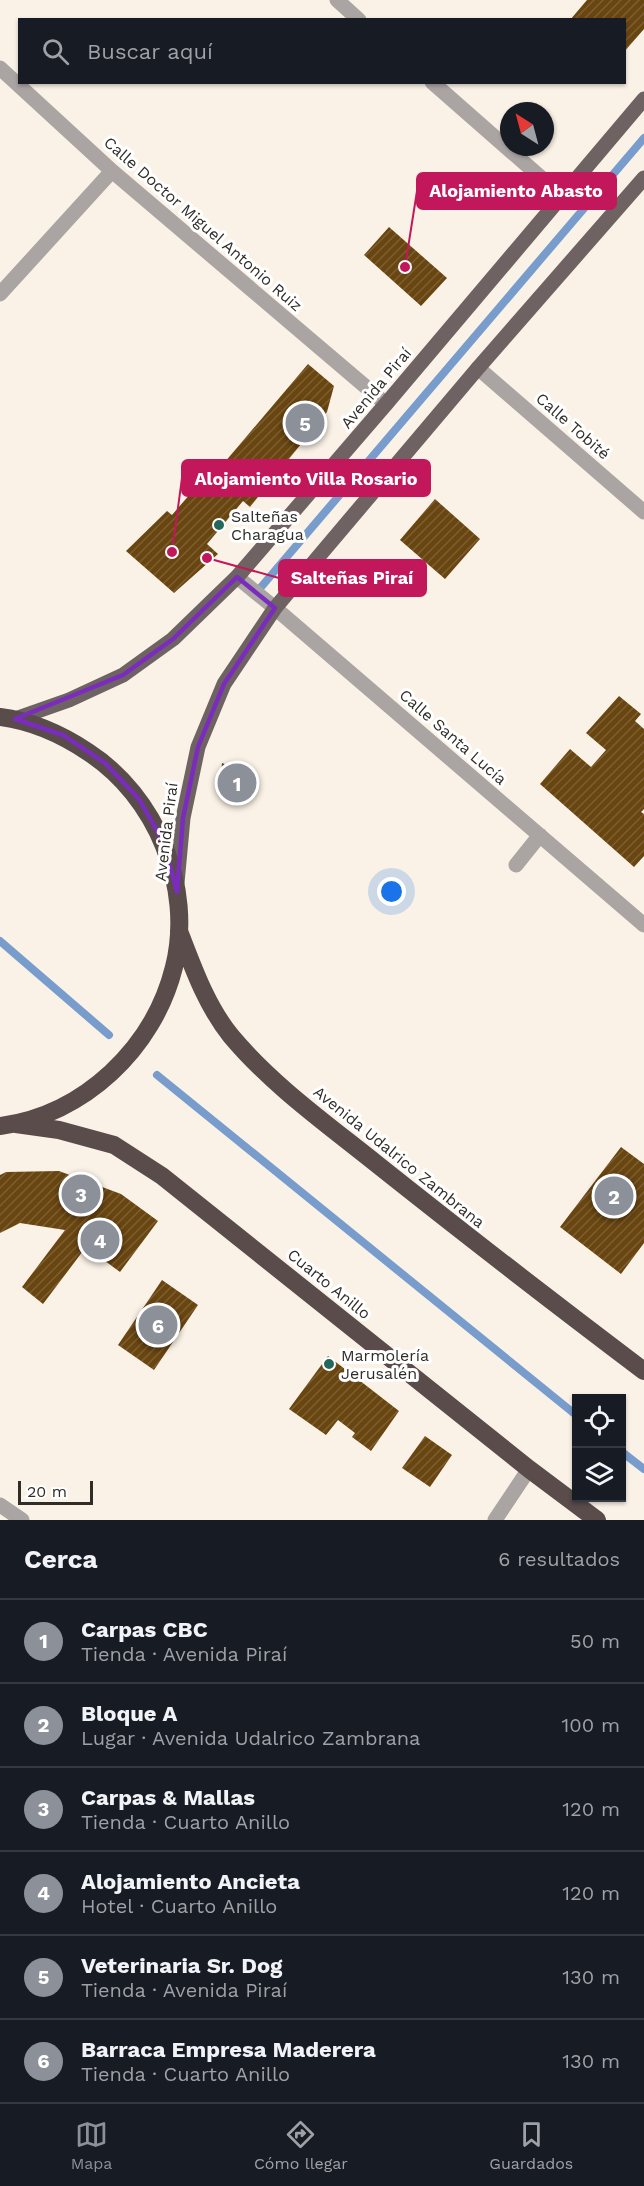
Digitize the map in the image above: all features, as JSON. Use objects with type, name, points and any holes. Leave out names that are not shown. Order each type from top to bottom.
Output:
[{"type":"highway","points":[[8,718],[63,735],[105,763],[139,799],[164,843],[177,892],[179,931],[174,967],[158,1012],[132,1052],[98,1085],[59,1109],[8,1125]]},
{"type":"highway","name":"Avenida Udalrico Zambrana","points":[[179,931],[196,978],[206,996],[230,1034],[270,1078],[492,1256],[644,1371]]},
{"type":"highway","name":"Cuarto Anillo","points":[[8,1125],[59,1130],[114,1145],[162,1176],[529,1469],[597,1520]]},
{"type":"main road","name":"Avenida Piraí","points":[[8,718],[69,700],[123,675],[173,639],[240,580],[643,102]]},
{"type":"main road","name":"Avenida Piraí","points":[[177,892],[183,818],[198,747],[224,684],[272,605],[644,178]]},
{"type":"street","points":[[337,0],[357,18]]},
{"type":"street","name":"Calle Doctor Miguel Antonio Ruiz","points":[[0,68],[112,171],[386,405]]},
{"type":"street","points":[[434,84],[562,196]]},
{"type":"street","points":[[0,294],[112,171]]},
{"type":"street","name":"Calle Tobité","points":[[478,368],[644,512]]},
{"type":"street","name":"Calle Santa Lucía","points":[[240,580],[644,925]]},
{"type":"street","points":[[516,865],[540,835]]},
{"type":"street","points":[[495,1520],[529,1469]]},
{"type":"street","points":[[0,1505],[22,1520]]},
{"type":"highlighted area","points":[[237,577],[275,608],[224,684],[198,747],[183,818],[177,892],[164,843],[139,799],[105,763],[63,735],[15,719],[123,675],[173,639]]},
{"type":"building","points":[[587,0],[644,0],[644,29],[626,50],[626,18],[572,18]]},
{"type":"building","points":[[389,227],[447,278],[421,306],[364,255]]},
{"type":"building","points":[[308,364],[334,386],[327,412],[250,507],[243,501],[207,544],[218,554],[174,593],[126,551],[167,511],[172,515],[209,472],[213,476]]},
{"type":"building","points":[[435,499],[480,539],[445,579],[400,540]]},
{"type":"building","points":[[619,696],[641,714],[635,721],[644,729],[644,809],[641,812],[644,814],[644,856],[634,867],[540,784],[570,749],[591,767],[606,750],[586,733]]},
{"type":"building","points":[[222,763],[257,777],[253,788],[219,795]]},
{"type":"building","points":[[621,1147],[644,1164],[644,1243],[621,1274],[560,1227]]},
{"type":"building","points":[[59,1171],[121,1194],[158,1221],[120,1272],[86,1247],[43,1304],[22,1287],[65,1230],[20,1223],[0,1233],[0,1175],[6,1172]]},
{"type":"building","points":[[162,1280],[198,1305],[154,1370],[118,1345]]},
{"type":"building","points":[[328,1356],[399,1411],[371,1451],[352,1437],[355,1433],[338,1420],[326,1435],[289,1409]]},
{"type":"building","points":[[425,1436],[452,1455],[430,1487],[402,1468]]},
{"type":"waterway","points":[[256,593],[644,138]]},
{"type":"waterway","points":[[0,941],[109,1035]]},
{"type":"waterway","points":[[157,1075],[572,1412]]},
{"type":"waterway","points":[[626,1455],[644,1469]]},
{"type":"place","name":"Alojamiento Abasto","points":[[405,267]]},
{"type":"place","name":"Veterinaria Sr. Dog","points":[[305,423]]},
{"type":"place","name":"Salteñas Charagua","points":[[219,525]]},
{"type":"place","name":"Alojamiento Villa Rosario","points":[[172,552]]},
{"type":"place","name":"Salteñas Piraí","points":[[207,558]]},
{"type":"place","name":"Carpas CBC","points":[[237,783]]},
{"type":"place","name":"Carpas & Mallas","points":[[81,1194]]},
{"type":"place","name":"Bloque A","points":[[614,1196]]},
{"type":"place","name":"Alojamiento Ancieta","points":[[100,1240]]},
{"type":"place","name":"Barraca Empresa Maderera","points":[[158,1325]]},
{"type":"place","name":"Marmolería Jerusalén","points":[[329,1364]]}]
